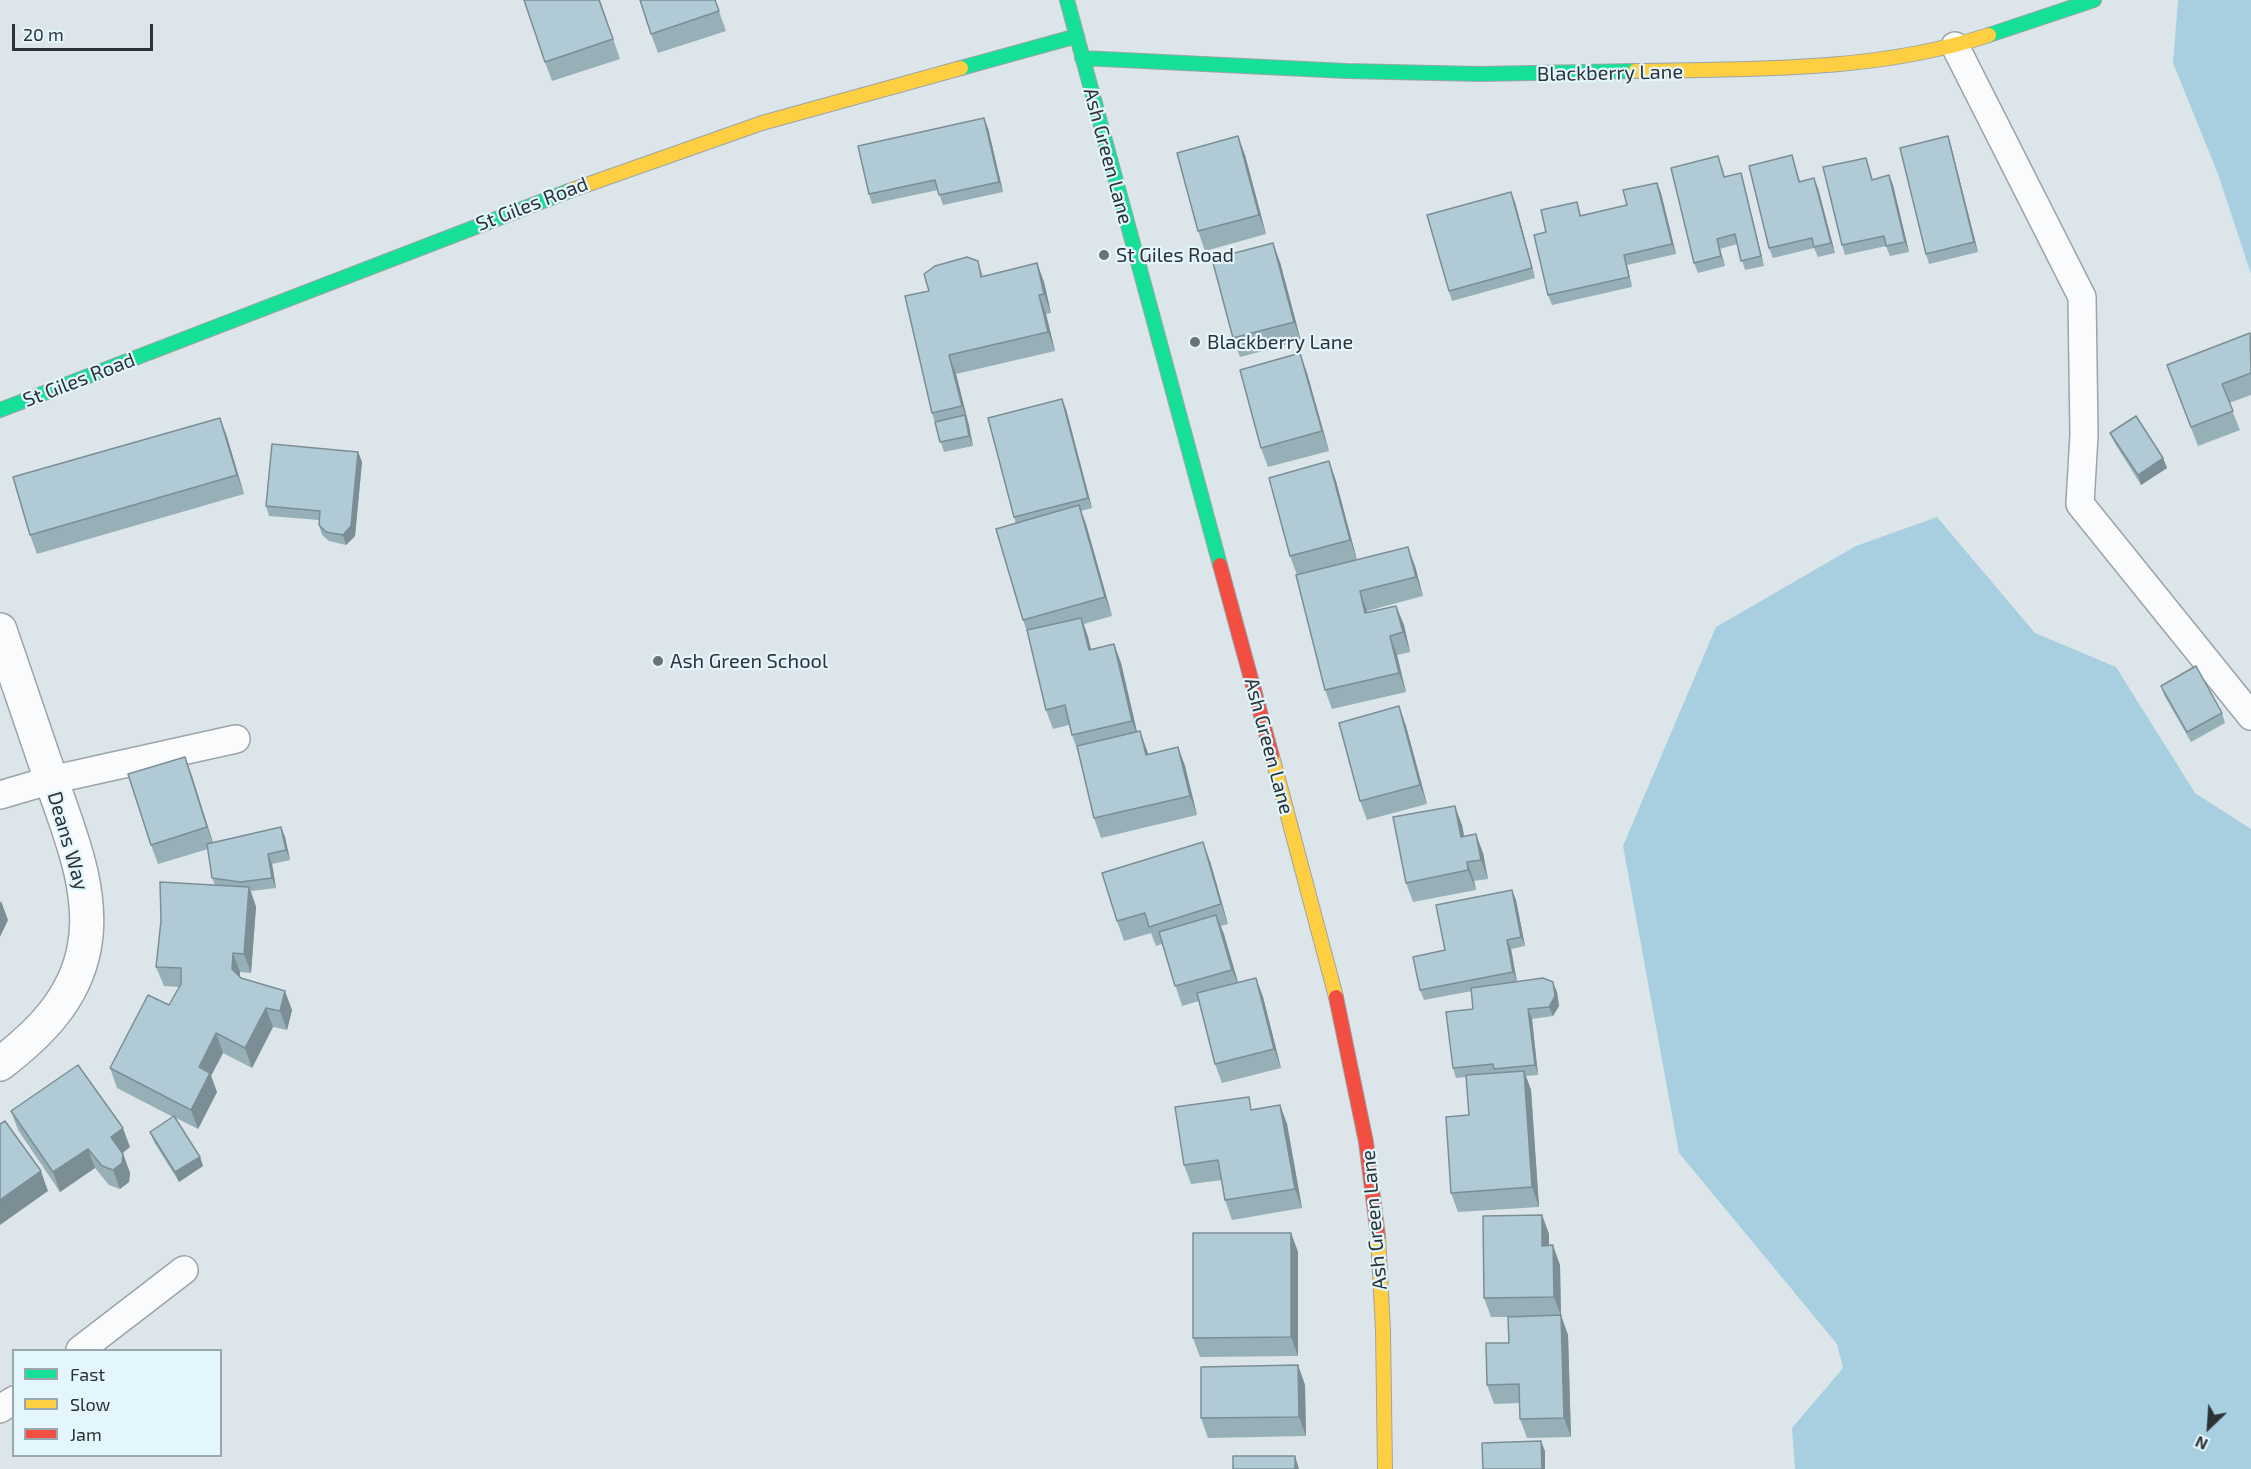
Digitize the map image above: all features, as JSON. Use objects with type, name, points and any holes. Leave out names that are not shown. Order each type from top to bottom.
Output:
[{"type":"street","name":"Ash Green Lane","points":[[1067,0],[1331,973],[1356,1079],[1369,1158],[1379,1246],[1385,1469]]},
{"type":"street","name":"Blackberry Lane","points":[[1082,58],[1346,71],[1613,74],[1783,69],[1916,54],[1955,46],[2094,0]]},
{"type":"street","name":"St Giles Road","points":[[0,410],[643,163],[762,123],[1077,36]]},
{"type":"street","name":"Deans Way","points":[[0,630],[78,865],[87,910],[84,950],[61,1006],[33,1038],[0,1064]]},
{"type":"lane","points":[[1955,46],[2082,297],[2084,435],[2080,504],[2251,716]]},
{"type":"lane","points":[[0,795],[51,780],[236,739]]},
{"type":"lane","points":[[81,1349],[184,1270]]},
{"type":"shaded area","points":[[2178,0],[2251,0],[2251,274],[2218,174],[2173,63]]},
{"type":"shaded area","points":[[1937,517],[2035,633],[2116,667],[2195,793],[2251,829],[2251,1469],[1795,1469],[1792,1428],[1843,1368],[1837,1344],[1679,1153],[1623,846],[1716,627],[1856,546]]},
{"type":"building","points":[[524,0],[599,0],[613,39],[545,62]]},
{"type":"building","points":[[640,0],[715,0],[719,11],[651,34]]},
{"type":"building","points":[[984,118],[999,182],[939,195],[935,180],[869,194],[858,146]]},
{"type":"building","points":[[1238,136],[1259,215],[1198,231],[1177,153]]},
{"type":"building","points":[[1948,136],[1974,242],[1926,254],[1900,148]]},
{"type":"building","points":[[1792,155],[1799,182],[1814,178],[1831,243],[1814,247],[1812,238],[1769,248],[1749,166]]},
{"type":"building","points":[[1718,156],[1724,177],[1741,173],[1761,256],[1741,261],[1735,234],[1717,239],[1721,256],[1694,263],[1671,168]]},
{"type":"building","points":[[1866,158],[1872,180],[1889,175],[1905,242],[1886,246],[1884,236],[1842,245],[1823,167]]},
{"type":"building","points":[[1657,183],[1672,244],[1624,255],[1629,277],[1548,295],[1534,235],[1546,232],[1541,210],[1577,202],[1580,216],[1627,205],[1623,190]]},
{"type":"building","points":[[1511,192],[1532,268],[1449,291],[1427,215]]},
{"type":"building","points":[[1273,243],[1294,322],[1233,338],[1212,259]]},
{"type":"building","points":[[967,257],[978,261],[981,277],[1037,263],[1044,294],[1039,295],[1048,332],[949,355],[962,406],[932,413],[905,296],[929,291],[924,274],[935,266]]},
{"type":"building","points":[[2250,333],[2251,373],[2222,384],[2233,411],[2191,427],[2167,365]]},
{"type":"building","points":[[1300,353],[1322,431],[1261,448],[1240,370]]},
{"type":"building","points":[[1062,399],[1088,498],[1014,517],[988,418]]},
{"type":"building","points":[[965,415],[969,436],[940,442],[935,422]]},
{"type":"building","points":[[2136,416],[2163,458],[2138,475],[2110,433]]},
{"type":"building","points":[[220,418],[237,475],[30,535],[13,477]]},
{"type":"building","points":[[272,444],[358,452],[351,526],[343,535],[326,532],[319,525],[320,511],[266,506]]},
{"type":"building","points":[[1329,461],[1350,540],[1290,556],[1269,478]]},
{"type":"building","points":[[1079,505],[1105,597],[1023,620],[996,529]]},
{"type":"building","points":[[1408,547],[1416,577],[1360,591],[1365,613],[1396,606],[1403,632],[1390,636],[1399,673],[1325,690],[1296,575]]},
{"type":"building","points":[[1081,618],[1089,650],[1114,644],[1132,721],[1072,735],[1065,705],[1046,710],[1027,630]]},
{"type":"building","points":[[2196,666],[2222,713],[2187,732],[2161,686]]},
{"type":"building","points":[[1399,706],[1420,785],[1360,801],[1339,723]]},
{"type":"building","points":[[1140,731],[1146,755],[1178,747],[1190,796],[1094,818],[1077,746]]},
{"type":"building","points":[[185,757],[207,827],[151,845],[128,774]]},
{"type":"building","points":[[1455,806],[1461,837],[1476,834],[1481,860],[1467,862],[1468,870],[1406,883],[1393,817]]},
{"type":"building","points":[[281,827],[286,850],[268,854],[272,878],[240,882],[212,878],[207,844]]},
{"type":"building","points":[[1203,842],[1221,904],[1149,927],[1145,913],[1117,921],[1102,873]]},
{"type":"building","points":[[160,882],[249,887],[244,954],[233,953],[232,969],[241,978],[285,991],[280,1011],[266,1008],[245,1048],[216,1033],[199,1067],[210,1073],[191,1110],[110,1068],[148,995],[169,1005],[181,984],[181,968],[156,967],[161,921]]},
{"type":"building","points":[[1512,890],[1521,937],[1507,940],[1513,972],[1420,990],[1413,957],[1445,950],[1436,905]]},
{"type":"building","points":[[1216,915],[1232,970],[1175,986],[1159,932]]},
{"type":"building","points":[[1256,978],[1274,1049],[1215,1064],[1197,993]]},
{"type":"building","points":[[1543,978],[1553,982],[1555,996],[1549,1007],[1528,1009],[1535,1065],[1494,1069],[1493,1064],[1453,1068],[1446,1012],[1473,1009],[1471,988]]},
{"type":"building","points":[[78,1065],[123,1128],[111,1137],[123,1154],[122,1163],[113,1170],[102,1166],[88,1149],[53,1172],[11,1111]]},
{"type":"building","points":[[1524,1071],[1532,1187],[1451,1193],[1446,1117],[1469,1115],[1466,1075]]},
{"type":"building","points":[[1249,1097],[1251,1110],[1280,1105],[1295,1189],[1225,1200],[1218,1160],[1184,1165],[1175,1107]]},
{"type":"building","points":[[174,1116],[200,1157],[175,1172],[150,1132]]},
{"type":"building","points":[[5,1121],[41,1171],[0,1200],[0,1124]]},
{"type":"building","points":[[1542,1215],[1542,1246],[1553,1245],[1554,1297],[1484,1298],[1483,1216]]},
{"type":"building","points":[[1193,1233],[1291,1233],[1291,1337],[1193,1338]]},
{"type":"building","points":[[1561,1315],[1564,1418],[1520,1419],[1519,1384],[1487,1385],[1486,1343],[1509,1343],[1508,1317]]},
{"type":"building","points":[[1298,1365],[1299,1417],[1201,1418],[1201,1367]]},
{"type":"building","points":[[1541,1441],[1542,1469],[1483,1469],[1482,1443]]},
{"type":"building","points":[[1233,1456],[1295,1456],[1295,1469],[1233,1469]]},
{"type":"traffic: fast","points":[[1067,0],[1220,565]]},
{"type":"traffic: fast","points":[[1989,35],[2094,0]]},
{"type":"traffic: fast","points":[[961,68],[1077,36]]},
{"type":"traffic: fast","points":[[1082,58],[1346,71],[1480,74],[1635,71]]},
{"type":"traffic: fast","points":[[0,410],[569,191]]},
{"type":"traffic: slow","points":[[1635,71],[1769,68],[1858,62],[1903,56],[1989,35]]},
{"type":"traffic: slow","points":[[569,191],[762,123],[961,68]]},
{"type":"traffic: slow","points":[[1272,756],[1336,997]]},
{"type":"traffic: slow","points":[[1378,1236],[1383,1330],[1385,1469]]},
{"type":"traffic: jam","points":[[1220,565],[1272,756]]},
{"type":"traffic: jam","points":[[1336,997],[1366,1142],[1378,1236]]},
{"type":"place","name":"St Giles Road","points":[[1104,255]]},
{"type":"place","name":"Blackberry Lane","points":[[1195,342]]},
{"type":"place","name":"Ash Green School","points":[[658,661]]}]
